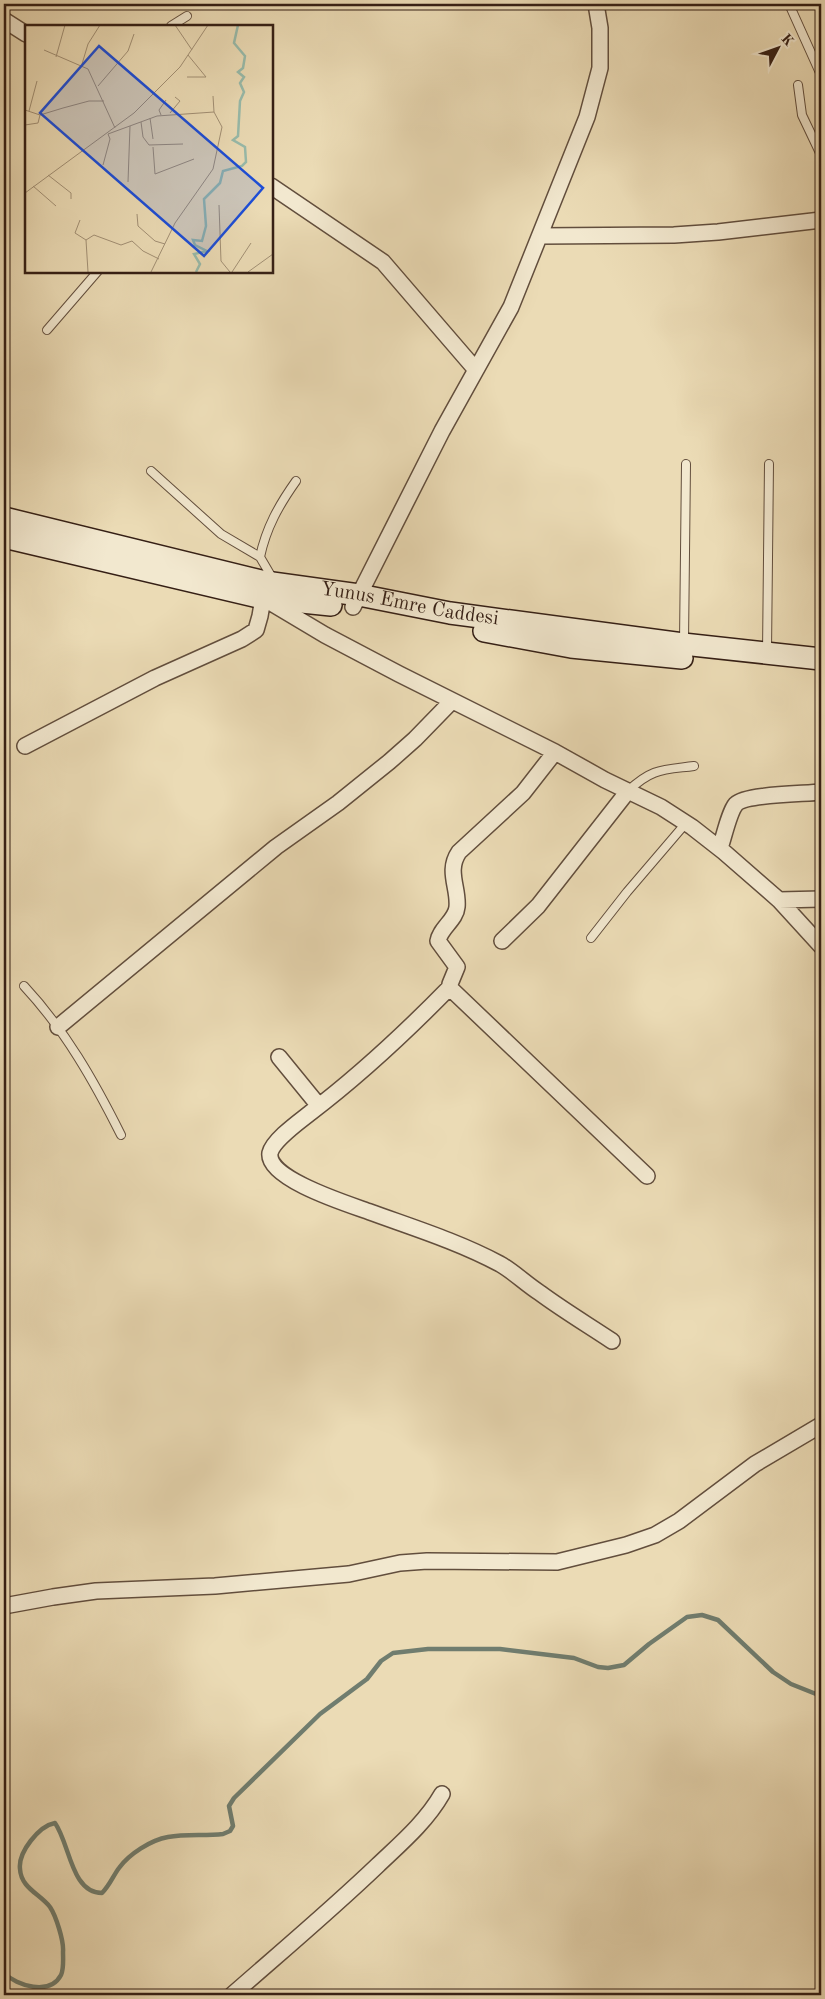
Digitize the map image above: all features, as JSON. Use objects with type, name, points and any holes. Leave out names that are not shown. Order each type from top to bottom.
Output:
[{"type":"street","points":[[356,601],[442,431],[512,307],[586,117],[600,68],[600,28],[596,4]]},
{"type":"street","points":[[4,20],[25,33]]},
{"type":"street","points":[[272,187],[383,262],[476,370]]},
{"type":"street","points":[[540,236],[674,235],[821,220]]},
{"type":"street","name":"Yunus Emre Caddesi","points":[[4,518],[269,590]]},
{"type":"street","name":"Yunus Emre Caddesi","points":[[4,536],[269,590],[684,644],[821,659]]},
{"type":"street","points":[[25,746],[156,678],[242,639],[256,630],[269,590],[325,635],[661,807],[686,823],[720,848],[779,900],[821,946]]},
{"type":"street","name":"Yunus Emre Caddesi","points":[[356,601],[571,647],[747,664],[821,674]]},
{"type":"street","points":[[58,1027],[276,846],[338,803],[389,762],[415,739],[452,701]]},
{"type":"street","points":[[555,752],[523,793],[459,852],[454,859],[452,875],[457,907],[439,935],[438,941],[457,967],[450,987],[392,1044],[284,1135],[274,1146],[270,1154],[272,1162],[279,1171],[288,1178],[316,1192],[438,1236],[476,1252],[502,1266],[612,1341]]},
{"type":"street","points":[[502,941],[538,906],[628,791]]},
{"type":"street","points":[[720,848],[733,809],[742,800],[756,797],[821,792]]},
{"type":"street","points":[[779,900],[821,899]]},
{"type":"street","points":[[450,987],[464,1003],[647,1176]]},
{"type":"street","points":[[279,1057],[320,1106]]},
{"type":"street","points":[[4,1606],[53,1597],[96,1592],[215,1586],[349,1574],[400,1563],[427,1561],[528,1563],[566,1560],[626,1545],[654,1535],[679,1521],[763,1459],[821,1425]]},
{"type":"street","points":[[232,1995],[309,1930],[398,1846],[434,1807],[442,1794]]},
{"type":"lane","points":[[789,4],[821,75]]},
{"type":"lane","points":[[173,25],[187,16]]},
{"type":"lane","points":[[798,84],[802,115],[821,155]]},
{"type":"lane","points":[[47,330],[97,272]]},
{"type":"lane","points":[[684,644],[686,464]]},
{"type":"lane","points":[[767,654],[769,464]]},
{"type":"lane","points":[[151,471],[221,534],[260,557]]},
{"type":"lane","points":[[269,590],[260,557],[264,537],[296,481]]},
{"type":"lane","points":[[628,791],[642,778],[660,770],[694,766]]},
{"type":"lane","points":[[591,938],[627,892],[686,823]]},
{"type":"lane","points":[[24,986],[58,1027],[83,1062],[121,1135]]},
{"type":"waterway","points":[[4,1973],[17,1982],[33,1987],[49,1985],[56,1981],[62,1973],[63,1947],[55,1916],[46,1902],[27,1886],[21,1876],[20,1869],[22,1855],[36,1834],[42,1829],[55,1823],[77,1876],[92,1891],[102,1893],[123,1863],[148,1844],[168,1837],[223,1834],[230,1831],[233,1826],[229,1806],[234,1798],[320,1714],[367,1679],[381,1661],[393,1653],[428,1649],[500,1649],[574,1658],[598,1667],[608,1668],[624,1665],[649,1644],[687,1617],[702,1615],[718,1620],[773,1672],[791,1684],[821,1696]]}]
